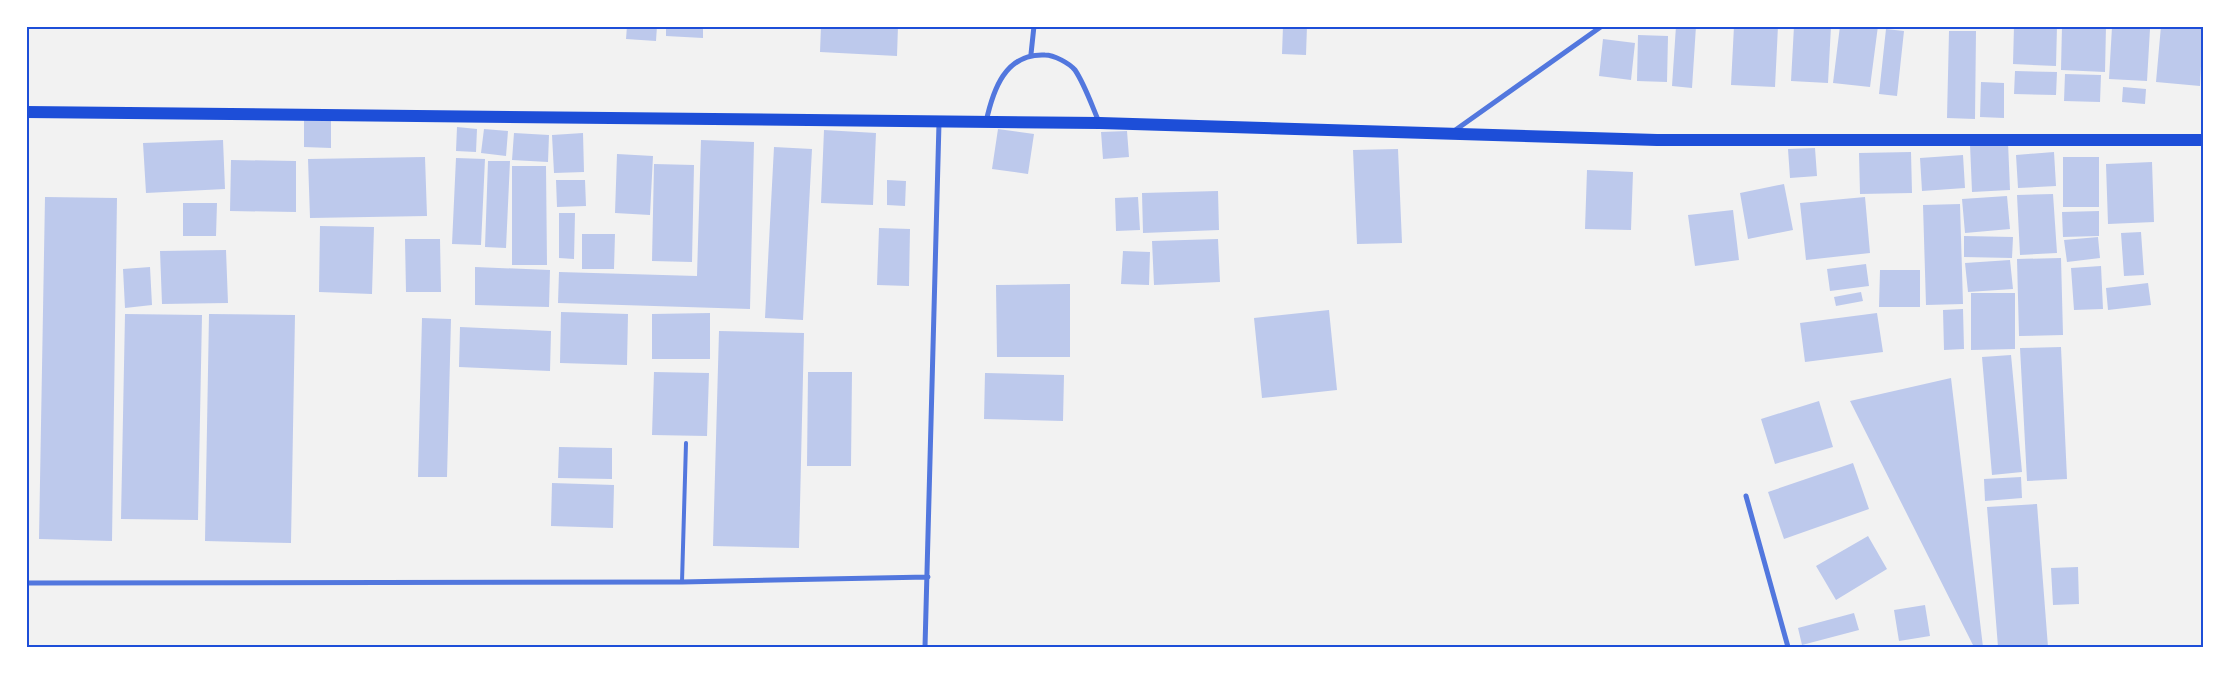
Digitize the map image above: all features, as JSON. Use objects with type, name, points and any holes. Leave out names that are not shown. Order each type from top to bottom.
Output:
[{"type":"main road","points":[[26,112],[939,123],[1100,123],[1657,140],[2203,140]]},
{"type":"street","points":[[1031,54],[1034,26]]},
{"type":"street","points":[[1450,134],[1602,26]]},
{"type":"street","points":[[986,122],[992,95],[1002,76],[1016,62],[1031,54],[1052,55],[1074,69],[1100,123]]},
{"type":"street","points":[[925,647],[939,123]]},
{"type":"street","points":[[1746,496],[1788,647]]},
{"type":"street","points":[[26,583],[682,582],[928,577]]},
{"type":"lane","points":[[682,582],[686,443]]},
{"type":"building","points":[[627,26],[657,26],[656,41],[626,39]]},
{"type":"building","points":[[666,26],[703,26],[703,38],[666,36]]},
{"type":"building","points":[[821,26],[898,26],[897,56],[820,52]]},
{"type":"building","points":[[1283,26],[1307,26],[1306,55],[1282,54]]},
{"type":"building","points":[[1676,26],[1696,26],[1692,88],[1672,86]]},
{"type":"building","points":[[1734,26],[1778,26],[1775,87],[1731,85]]},
{"type":"building","points":[[1794,26],[1831,26],[1828,83],[1791,81]]},
{"type":"building","points":[[1840,26],[1878,26],[1870,87],[1833,83]]},
{"type":"building","points":[[2014,26],[2057,26],[2056,66],[2013,64]]},
{"type":"building","points":[[2062,26],[2106,26],[2105,72],[2061,70]]},
{"type":"building","points":[[2161,26],[2203,27],[2200,86],[2156,82]]},
{"type":"building","points":[[2112,27],[2150,29],[2147,81],[2109,79]]},
{"type":"building","points":[[1886,29],[1904,31],[1897,96],[1879,94]]},
{"type":"building","points":[[1949,31],[1976,31],[1975,119],[1947,118]]},
{"type":"building","points":[[1638,35],[1668,36],[1667,82],[1637,81]]},
{"type":"building","points":[[1603,39],[1635,43],[1631,80],[1599,76]]},
{"type":"building","points":[[2015,71],[2057,72],[2056,95],[2014,94]]},
{"type":"building","points":[[2065,74],[2101,75],[2100,102],[2064,101]]},
{"type":"building","points":[[1981,82],[2004,83],[2004,118],[1980,117]]},
{"type":"building","points":[[2123,87],[2146,89],[2145,104],[2122,102]]},
{"type":"building","points":[[304,116],[331,117],[331,148],[304,147]]},
{"type":"building","points":[[457,127],[477,129],[476,152],[456,151]]},
{"type":"building","points":[[484,129],[508,131],[506,156],[481,153]]},
{"type":"building","points":[[998,129],[1034,134],[1028,174],[992,169]]},
{"type":"building","points":[[824,130],[876,133],[873,205],[821,203]]},
{"type":"building","points":[[1127,131],[1129,157],[1103,159],[1101,132]]},
{"type":"building","points":[[514,133],[549,135],[548,162],[512,160]]},
{"type":"building","points":[[583,133],[584,172],[554,173],[552,135]]},
{"type":"building","points":[[223,140],[225,189],[146,193],[143,143]]},
{"type":"building","points":[[701,140],[754,142],[750,309],[558,303],[559,272],[697,276]]},
{"type":"building","points":[[2008,142],[2010,190],[1972,192],[1970,144]]},
{"type":"building","points":[[774,147],[812,149],[803,320],[765,318]]},
{"type":"building","points":[[1815,148],[1817,176],[1790,178],[1788,149]]},
{"type":"building","points":[[1398,149],[1402,243],[1357,244],[1353,150]]},
{"type":"building","points":[[1911,152],[1912,193],[1860,194],[1859,153]]},
{"type":"building","points":[[2054,152],[2056,186],[2018,188],[2016,155]]},
{"type":"building","points":[[617,154],[653,156],[650,215],[615,213]]},
{"type":"building","points":[[1963,155],[1965,188],[1922,191],[1920,158]]},
{"type":"building","points":[[425,157],[427,216],[310,218],[308,159]]},
{"type":"building","points":[[2063,157],[2099,157],[2099,207],[2063,207]]},
{"type":"building","points":[[456,158],[485,159],[481,245],[452,244]]},
{"type":"building","points":[[231,160],[296,161],[296,212],[230,211]]},
{"type":"building","points":[[488,161],[510,161],[506,248],[485,247]]},
{"type":"building","points":[[2152,162],[2154,222],[2108,224],[2106,164]]},
{"type":"building","points":[[654,164],[694,165],[692,262],[652,261]]},
{"type":"building","points":[[512,166],[546,166],[547,265],[512,265]]},
{"type":"building","points":[[1587,170],[1633,172],[1631,230],[1585,229]]},
{"type":"building","points":[[556,180],[585,180],[586,206],[557,207]]},
{"type":"building","points":[[887,180],[906,181],[905,206],[887,205]]},
{"type":"building","points":[[1784,184],[1793,230],[1748,239],[1740,193]]},
{"type":"building","points":[[1218,191],[1219,230],[1143,233],[1142,193]]},
{"type":"building","points":[[2053,194],[2057,253],[2020,255],[2017,195]]},
{"type":"building","points":[[2007,196],[2010,229],[1965,233],[1962,199]]},
{"type":"building","points":[[45,197],[117,198],[112,541],[39,539]]},
{"type":"building","points":[[1138,197],[1140,230],[1116,231],[1115,198]]},
{"type":"building","points":[[1865,197],[1870,253],[1806,260],[1800,203]]},
{"type":"building","points":[[183,203],[217,203],[216,236],[183,236]]},
{"type":"building","points":[[1960,204],[1963,304],[1926,305],[1923,205]]},
{"type":"building","points":[[1733,210],[1739,260],[1695,266],[1688,215]]},
{"type":"building","points":[[2099,211],[2099,236],[2063,237],[2062,212]]},
{"type":"building","points":[[559,213],[575,213],[574,259],[559,258]]},
{"type":"building","points":[[320,226],[374,227],[372,294],[319,292]]},
{"type":"building","points":[[879,228],[910,229],[909,286],[877,285]]},
{"type":"building","points":[[2141,232],[2144,275],[2124,276],[2121,233]]},
{"type":"building","points":[[582,234],[615,234],[614,269],[582,269]]},
{"type":"building","points":[[1964,236],[2013,237],[2012,258],[1964,257]]},
{"type":"building","points":[[2098,237],[2100,258],[2067,262],[2064,240]]},
{"type":"building","points":[[405,239],[440,239],[441,292],[406,292]]},
{"type":"building","points":[[1218,239],[1220,282],[1154,285],[1152,241]]},
{"type":"building","points":[[226,250],[228,303],[162,304],[160,251]]},
{"type":"building","points":[[1123,251],[1150,252],[1149,285],[1121,284]]},
{"type":"building","points":[[2061,258],[2063,335],[2019,336],[2017,259]]},
{"type":"building","points":[[2010,260],[2013,289],[1968,292],[1965,263]]},
{"type":"building","points":[[1866,264],[1869,286],[1830,291],[1827,269]]},
{"type":"building","points":[[2101,266],[2103,309],[2074,310],[2071,268]]},
{"type":"building","points":[[150,267],[152,305],[125,308],[123,269]]},
{"type":"building","points":[[475,267],[550,270],[549,307],[475,305]]},
{"type":"building","points":[[1880,270],[1920,270],[1920,307],[1879,307]]},
{"type":"building","points":[[2148,283],[2151,305],[2108,310],[2106,288]]},
{"type":"building","points":[[1070,284],[1070,357],[997,357],[996,285]]},
{"type":"building","points":[[1861,292],[1863,301],[1836,306],[1834,297]]},
{"type":"building","points":[[1971,293],[2015,293],[2015,349],[1971,350]]},
{"type":"building","points":[[1963,309],[1964,349],[1944,350],[1943,310]]},
{"type":"building","points":[[1329,310],[1337,390],[1262,398],[1254,318]]},
{"type":"building","points":[[561,312],[628,314],[627,365],[560,363]]},
{"type":"building","points":[[710,313],[710,359],[652,359],[652,314]]},
{"type":"building","points":[[1877,313],[1883,352],[1805,362],[1800,323]]},
{"type":"building","points":[[125,314],[202,315],[198,520],[121,519]]},
{"type":"building","points":[[209,314],[295,315],[291,543],[205,541]]},
{"type":"building","points":[[422,318],[451,319],[447,477],[418,477]]},
{"type":"building","points":[[460,327],[551,331],[550,371],[459,367]]},
{"type":"building","points":[[719,331],[804,333],[799,548],[713,546]]},
{"type":"building","points":[[2061,347],[2067,479],[2027,481],[2020,348]]},
{"type":"building","points":[[2011,355],[2022,472],[1992,475],[1982,357]]},
{"type":"building","points":[[654,372],[709,373],[707,436],[652,435]]},
{"type":"building","points":[[808,372],[852,372],[851,466],[807,466]]},
{"type":"building","points":[[985,373],[1064,375],[1063,421],[984,419]]},
{"type":"building","points":[[1951,378],[1983,647],[1974,647],[1850,401]]},
{"type":"building","points":[[1819,401],[1833,447],[1775,464],[1761,419]]},
{"type":"building","points":[[559,447],[612,448],[612,479],[558,478]]},
{"type":"building","points":[[1853,463],[1869,509],[1784,539],[1768,492]]},
{"type":"building","points":[[2021,477],[2022,498],[1985,501],[1984,479]]},
{"type":"building","points":[[552,483],[614,485],[613,528],[551,526]]},
{"type":"building","points":[[2037,504],[2048,647],[1998,647],[1987,507]]},
{"type":"building","points":[[1868,536],[1887,569],[1836,600],[1816,566]]},
{"type":"building","points":[[2078,567],[2079,604],[2053,605],[2051,568]]},
{"type":"building","points":[[1925,605],[1930,636],[1899,641],[1894,610]]},
{"type":"building","points":[[1854,613],[1859,630],[1802,645],[1798,628]]}]
